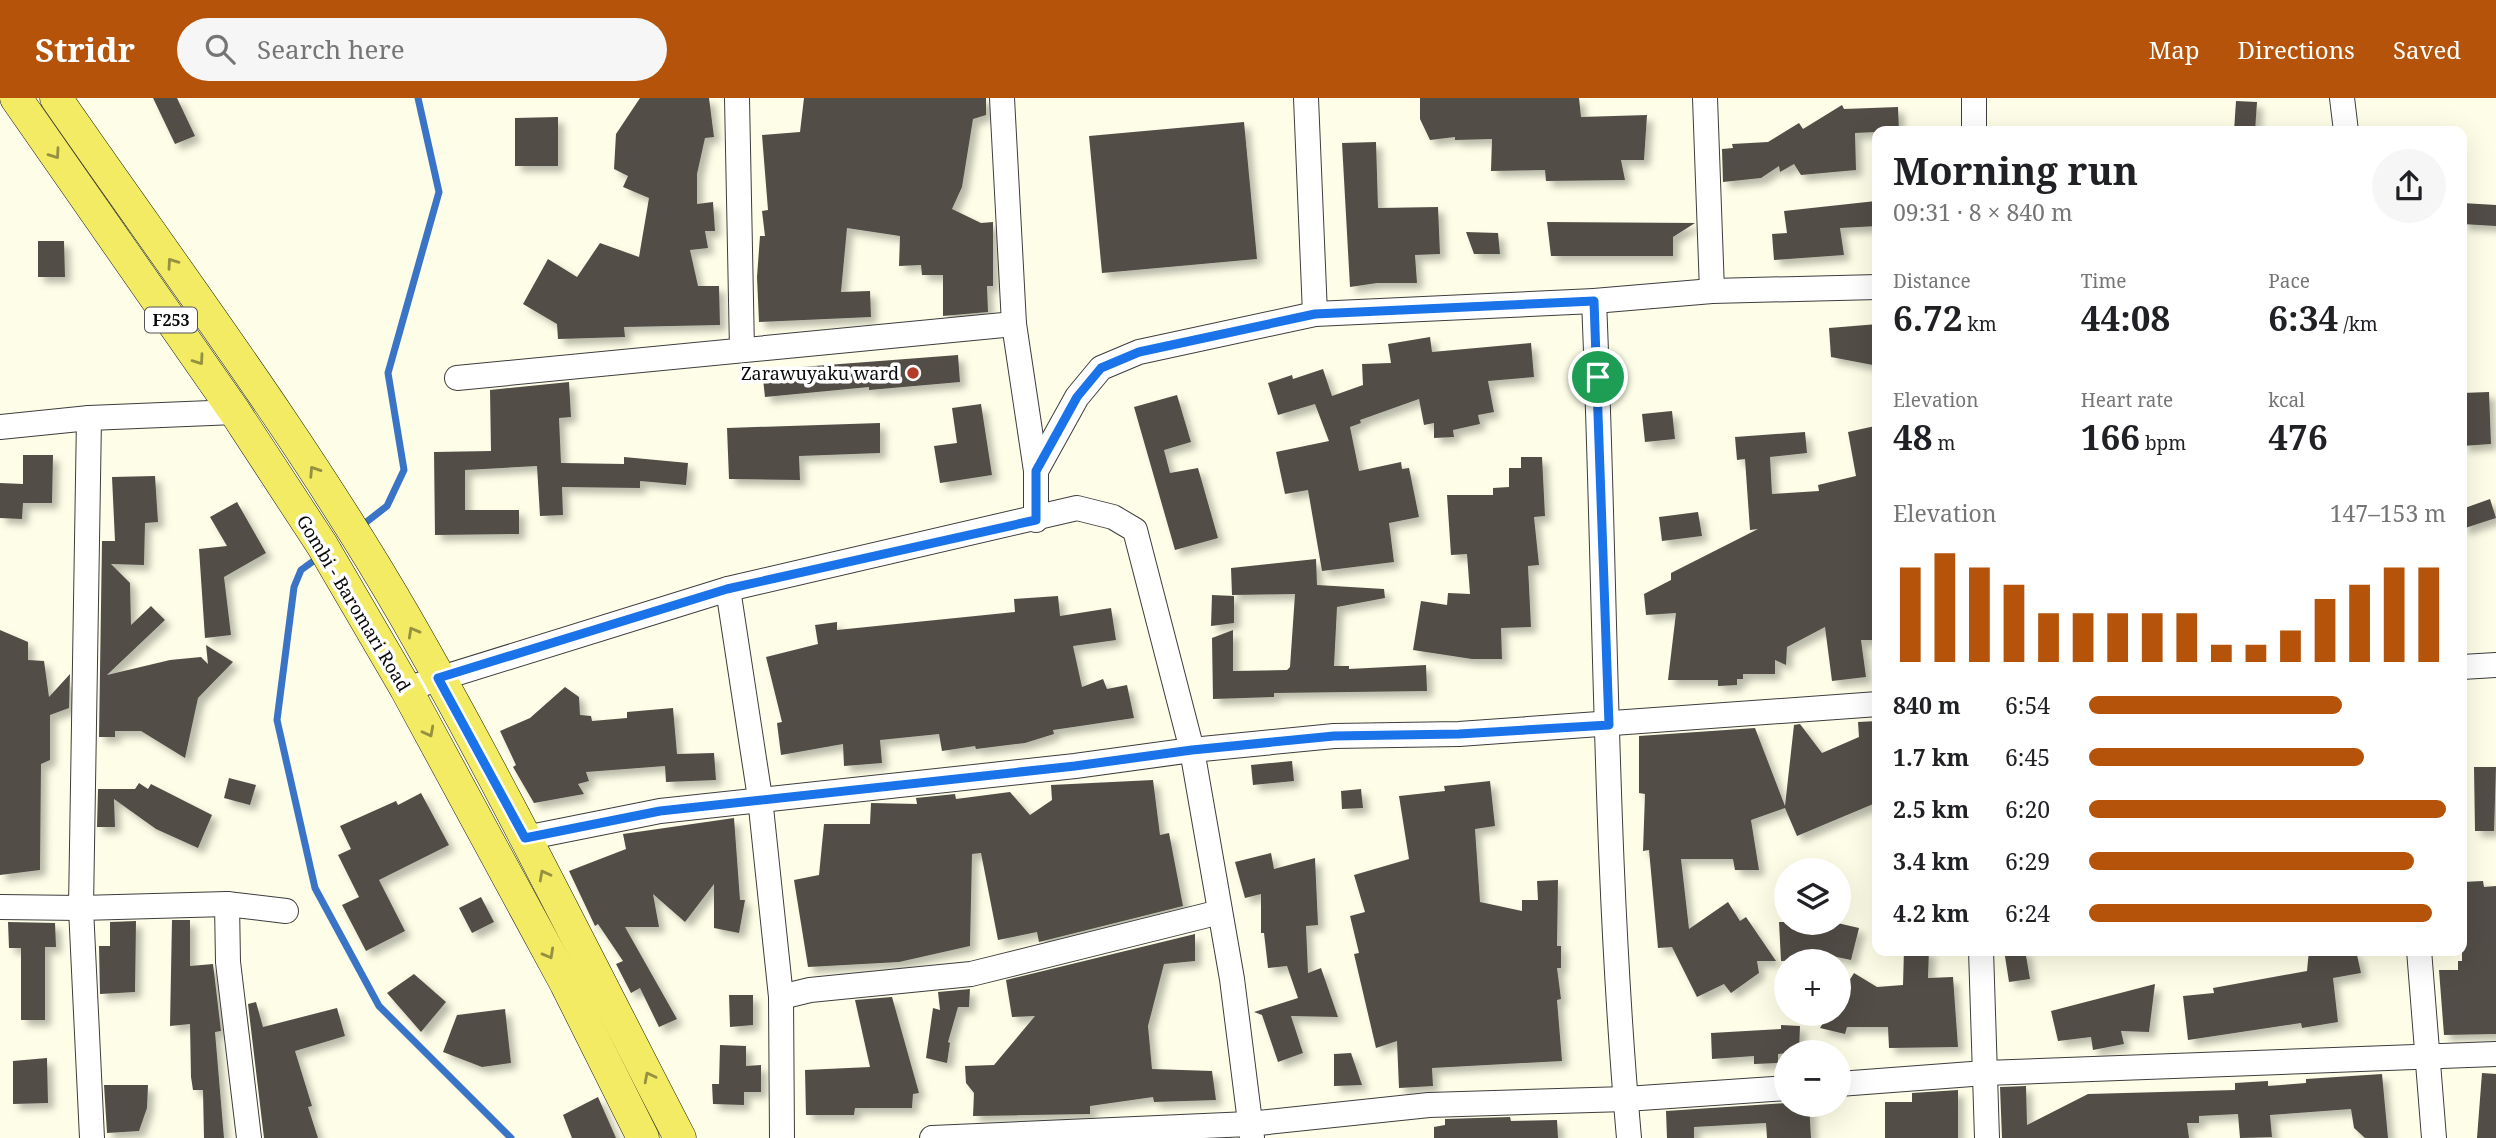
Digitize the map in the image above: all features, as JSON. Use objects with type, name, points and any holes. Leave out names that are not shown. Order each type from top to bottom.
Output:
[{"type":"main road","name":"Gombi - Baromari Road","points":[[16,98],[235,412],[322,545],[406,689],[566,984],[643,1138]]},
{"type":"main road","name":"Gombi - Baromari Road","points":[[55,98],[256,381],[351,528],[438,678],[525,838],[680,1138]]},
{"type":"street","points":[[737,98],[741,350]]},
{"type":"street","points":[[1002,98],[1014,324],[1036,471],[1036,520]]},
{"type":"street","points":[[1306,98],[1315,314]]},
{"type":"street","points":[[1705,98],[1712,291]]},
{"type":"street","points":[[1974,98],[1974,126]]},
{"type":"street","points":[[2342,98],[2345,126]]},
{"type":"street","points":[[1036,471],[1077,397],[1101,368],[1139,352],[1315,314],[1594,301],[1712,291],[1872,287]]},
{"type":"street","points":[[1594,301],[1616,988],[1629,1138]]},
{"type":"street","points":[[457,378],[1014,324]]},
{"type":"street","points":[[0,427],[89,418],[235,412]]},
{"type":"street","points":[[89,418],[81,908],[92,1138]]},
{"type":"street","points":[[406,689],[727,589],[1036,520],[1077,508],[1113,517],[1135,530],[1192,750],[1232,979],[1250,1131]]},
{"type":"street","points":[[727,589],[760,798],[781,997],[782,1138]]},
{"type":"street","points":[[2467,667],[2496,665]]},
{"type":"street","points":[[525,838],[597,821],[760,798],[933,782],[1192,750],[1334,736],[1459,734],[1872,704]]},
{"type":"street","points":[[227,904],[228,962],[249,1138]]},
{"type":"street","points":[[0,907],[227,904],[286,911]]},
{"type":"street","points":[[781,997],[810,990],[971,974],[1220,912]]},
{"type":"street","points":[[1981,956],[1987,1138]]},
{"type":"street","points":[[2420,956],[2434,1138]]},
{"type":"street","points":[[1851,1083],[1984,1073],[2496,1054]]},
{"type":"street","points":[[932,1138],[1250,1131],[1429,1105],[1626,1099],[1774,1089]]},
{"type":"building","points":[[153,98],[177,98],[195,136],[175,144]]},
{"type":"building","points":[[640,98],[709,98],[714,137],[705,138],[697,174],[697,204],[713,202],[715,231],[705,231],[708,248],[690,250],[698,286],[719,286],[720,325],[624,327],[625,337],[558,339],[557,324],[523,304],[548,259],[577,277],[600,243],[639,257],[649,198],[623,187],[628,176],[614,169],[616,134]]},
{"type":"building","points":[[804,98],[986,98],[986,115],[973,119],[962,187],[952,209],[981,223],[993,222],[993,286],[987,286],[988,312],[943,316],[943,275],[922,275],[921,265],[899,266],[900,236],[847,228],[841,292],[870,291],[871,317],[759,322],[757,277],[760,236],[765,236],[762,211],[768,210],[762,135],[800,132]]},
{"type":"building","points":[[1420,98],[1579,98],[1581,117],[1647,115],[1644,160],[1621,160],[1625,180],[1546,181],[1545,170],[1491,171],[1492,139],[1455,140],[1455,137],[1430,140],[1420,119]]},
{"type":"building","points":[[2236,101],[2257,102],[2255,126],[2234,126]]},
{"type":"building","points":[[1842,105],[1844,109],[1898,107],[1899,126],[1872,126],[1872,132],[1855,133],[1856,170],[1801,175],[1794,164],[1780,172],[1779,166],[1761,178],[1723,182],[1722,149],[1733,148],[1732,144],[1768,142],[1799,123],[1803,129]]},
{"type":"building","points":[[558,117],[558,166],[515,166],[515,118]]},
{"type":"building","points":[[1244,122],[1257,259],[1102,273],[1089,136]]},
{"type":"building","points":[[1376,142],[1378,208],[1438,207],[1440,254],[1415,255],[1417,283],[1377,283],[1350,287],[1342,143]]},
{"type":"building","points":[[1872,201],[1872,226],[1840,228],[1844,255],[1774,260],[1772,234],[1787,233],[1784,211]]},
{"type":"building","points":[[2467,203],[2496,205],[2496,226],[2467,224]]},
{"type":"building","points":[[1547,222],[1695,223],[1673,237],[1673,256],[1551,256]]},
{"type":"building","points":[[1466,232],[1498,233],[1500,254],[1474,254]]},
{"type":"building","points":[[38,241],[64,241],[65,277],[38,277]]},
{"type":"building","points":[[1872,324],[1872,365],[1831,357],[1829,328]]},
{"type":"building","points":[[1430,337],[1432,352],[1531,343],[1534,377],[1488,381],[1494,412],[1478,415],[1480,424],[1453,430],[1454,437],[1434,438],[1434,423],[1424,425],[1419,399],[1360,420],[1361,423],[1350,427],[1359,471],[1401,462],[1402,469],[1409,468],[1419,517],[1389,523],[1394,562],[1322,571],[1308,490],[1285,494],[1276,452],[1329,441],[1315,404],[1278,415],[1268,383],[1292,375],[1293,379],[1323,369],[1332,396],[1363,385],[1362,364],[1391,363],[1388,344]]},
{"type":"building","points":[[958,355],[960,382],[765,397],[762,370]]},
{"type":"building","points":[[569,382],[571,417],[559,418],[561,463],[624,464],[624,457],[688,463],[686,485],[640,481],[640,488],[562,487],[563,515],[540,516],[537,466],[465,470],[465,510],[519,510],[519,534],[435,535],[434,452],[491,451],[490,390]]},
{"type":"building","points":[[2489,392],[2491,444],[2467,446],[2467,393]]},
{"type":"building","points":[[1177,395],[1191,442],[1164,450],[1170,473],[1198,468],[1218,538],[1175,550],[1134,407]]},
{"type":"building","points":[[981,404],[992,475],[940,483],[934,446],[957,443],[952,408]]},
{"type":"building","points":[[1672,411],[1675,439],[1645,442],[1642,414]]},
{"type":"building","points":[[880,423],[880,453],[799,456],[800,480],[729,479],[727,428]]},
{"type":"building","points":[[1872,427],[1872,640],[1861,640],[1866,677],[1832,681],[1825,627],[1787,647],[1786,665],[1775,660],[1775,674],[1743,674],[1743,679],[1737,679],[1737,685],[1718,686],[1718,680],[1668,680],[1676,613],[1646,615],[1644,594],[1671,580],[1671,573],[1758,529],[1750,530],[1745,459],[1737,460],[1735,437],[1805,432],[1807,453],[1770,457],[1772,494],[1819,491],[1818,485],[1856,476],[1848,432]]},
{"type":"building","points":[[23,455],[53,455],[52,503],[23,503],[22,519],[0,518],[0,483],[23,484]]},
{"type":"building","points":[[1521,457],[1542,457],[1545,516],[1534,517],[1539,565],[1528,566],[1531,627],[1501,628],[1502,659],[1472,659],[1413,650],[1421,601],[1447,605],[1448,593],[1470,594],[1467,554],[1451,555],[1447,495],[1493,495],[1493,488],[1509,487],[1509,468],[1521,468]]},
{"type":"building","points":[[155,476],[158,522],[145,523],[144,565],[111,564],[130,583],[131,625],[151,606],[165,620],[107,675],[170,660],[201,657],[208,664],[206,645],[233,662],[198,698],[185,758],[141,731],[115,731],[115,737],[99,737],[102,541],[115,541],[112,477]]},
{"type":"building","points":[[2490,499],[2496,518],[2467,527],[2467,507]]},
{"type":"building","points":[[237,502],[266,553],[224,577],[231,635],[205,638],[199,549],[227,546],[210,517]]},
{"type":"building","points":[[1698,512],[1702,536],[1662,541],[1659,517]]},
{"type":"building","points":[[1316,559],[1317,585],[1384,589],[1385,598],[1337,607],[1334,666],[1349,666],[1349,669],[1426,665],[1427,691],[1274,693],[1274,697],[1213,699],[1212,638],[1233,630],[1233,671],[1287,670],[1290,667],[1295,594],[1232,595],[1231,568]]},
{"type":"building","points":[[1212,595],[1234,596],[1234,623],[1211,626]]},
{"type":"building","points":[[1058,596],[1060,616],[1111,608],[1116,640],[1073,646],[1082,687],[1103,679],[1107,689],[1127,685],[1134,718],[1053,730],[1054,734],[1025,743],[976,749],[975,746],[942,751],[939,734],[880,740],[882,763],[844,766],[843,744],[781,755],[777,723],[782,722],[766,657],[818,644],[815,625],[837,622],[837,630],[1015,612],[1014,599]]},
{"type":"building","points":[[0,630],[28,642],[28,660],[44,661],[49,697],[70,674],[69,708],[50,715],[50,760],[41,764],[40,870],[0,875]]},
{"type":"building","points":[[565,687],[579,697],[580,715],[591,716],[592,721],[627,718],[627,712],[673,708],[677,754],[714,753],[716,780],[666,782],[665,766],[586,772],[589,781],[578,784],[584,794],[534,803],[513,767],[516,765],[500,731],[530,718]]},
{"type":"building","points":[[1872,721],[1872,805],[1797,836],[1785,808],[1751,820],[1759,870],[1735,870],[1733,859],[1681,859],[1689,929],[1728,902],[1740,921],[1746,917],[1774,958],[1774,961],[1757,961],[1759,973],[1731,993],[1724,984],[1697,997],[1672,947],[1658,948],[1649,850],[1643,851],[1645,794],[1639,793],[1639,736],[1755,728],[1785,806],[1794,725],[1800,724],[1822,753],[1859,737],[1858,722]]},
{"type":"building","points":[[1292,761],[1294,781],[1253,785],[1251,765]]},
{"type":"building","points":[[2474,767],[2496,767],[2494,831],[2475,831]]},
{"type":"building","points":[[229,778],[256,785],[250,805],[224,798]]},
{"type":"building","points":[[1153,780],[1160,835],[1169,833],[1183,906],[1039,942],[1037,932],[998,940],[981,853],[972,854],[970,946],[899,962],[808,967],[794,880],[819,875],[824,824],[870,824],[871,803],[917,804],[916,798],[955,794],[956,799],[1010,792],[1030,815],[1052,800],[1051,785]]},
{"type":"building","points":[[1490,781],[1495,826],[1475,829],[1480,902],[1522,911],[1522,900],[1538,900],[1537,881],[1558,880],[1557,946],[1561,946],[1561,968],[1557,968],[1561,999],[1557,1000],[1562,1061],[1432,1068],[1433,1086],[1399,1088],[1397,1041],[1376,1048],[1354,954],[1359,953],[1350,916],[1365,912],[1354,875],[1409,859],[1399,796],[1445,791],[1444,786]]},
{"type":"building","points":[[139,783],[148,789],[151,784],[212,815],[198,848],[156,829],[114,799],[115,827],[97,827],[98,789],[135,789]]},
{"type":"building","points":[[1361,789],[1363,808],[1342,809],[1341,791]]},
{"type":"building","points":[[421,793],[449,845],[379,880],[405,931],[366,951],[342,905],[359,897],[338,855],[351,849],[340,826],[396,801],[398,805]]},
{"type":"building","points":[[734,818],[740,900],[745,900],[739,933],[714,928],[714,884],[685,922],[653,894],[659,927],[625,927],[677,1019],[659,1027],[640,988],[631,993],[616,964],[623,961],[598,924],[595,926],[569,871],[626,849],[623,834]]},
{"type":"building","points":[[1271,853],[1274,869],[1315,858],[1318,925],[1306,926],[1308,973],[1321,968],[1338,1017],[1291,1016],[1303,1053],[1278,1062],[1262,1015],[1254,1012],[1298,998],[1287,966],[1268,968],[1264,933],[1261,933],[1261,894],[1245,898],[1235,862]]},
{"type":"building","points":[[2483,881],[2484,887],[2496,886],[2496,1034],[2444,1035],[2439,970],[2458,970],[2458,961],[2462,961],[2462,956],[2467,956],[2467,882]]},
{"type":"building","points":[[481,897],[494,922],[472,933],[459,908]]},
{"type":"building","points":[[172,920],[190,920],[190,966],[213,964],[221,1031],[215,1032],[224,1138],[204,1138],[203,1090],[193,1090],[191,1077],[190,1024],[170,1026]]},
{"type":"building","points":[[136,921],[135,992],[100,994],[99,946],[110,946],[110,922]]},
{"type":"building","points":[[8,922],[55,923],[56,947],[45,947],[45,1020],[21,1020],[21,948],[9,948]]},
{"type":"building","points":[[1851,926],[1859,928],[1851,960],[1851,949],[1780,949],[1780,935],[1851,935]]},
{"type":"building","points":[[1195,934],[1195,961],[1164,964],[1148,1026],[1152,1069],[1212,1071],[1216,1100],[1154,1102],[1153,1097],[1090,1106],[1090,1114],[973,1116],[974,1093],[966,1083],[965,1066],[994,1065],[1035,1016],[1012,1017],[1006,980]]},
{"type":"building","points":[[1904,956],[1929,956],[1928,978],[1953,977],[1958,1047],[1889,1048],[1888,1027],[1847,1027],[1845,1034],[1820,1028],[1851,1026],[1851,978],[1854,973],[1877,987],[1903,985]]},
{"type":"building","points":[[2005,956],[2026,956],[2030,979],[2009,982]]},
{"type":"building","points":[[2308,956],[2357,956],[2361,973],[2333,978],[2338,1022],[2302,1028],[2301,1023],[2188,1040],[2183,996],[2214,993],[2213,988],[2307,971]]},
{"type":"building","points":[[414,974],[446,1002],[421,1032],[387,993]]},
{"type":"building","points":[[2155,984],[2149,1032],[2121,1031],[2124,1044],[2093,1050],[2091,1037],[2058,1041],[2051,1011]]},
{"type":"building","points":[[970,989],[969,1007],[958,1007],[948,1042],[947,1063],[926,1058],[933,1008],[940,1010],[938,992]]},
{"type":"building","points":[[729,995],[753,995],[753,1025],[730,1027]]},
{"type":"building","points":[[892,997],[919,1093],[913,1094],[912,1108],[855,1108],[854,1115],[806,1115],[805,1070],[870,1067],[855,1000]]},
{"type":"building","points":[[256,1002],[263,1027],[337,1008],[345,1036],[295,1051],[312,1106],[308,1107],[318,1138],[264,1138],[248,1004]]},
{"type":"building","points":[[505,1009],[511,1063],[482,1067],[443,1052],[457,1015]]},
{"type":"building","points":[[1781,1026],[1800,1026],[1799,1040],[1774,1040],[1774,1063],[1754,1064],[1754,1056],[1712,1059],[1711,1033],[1781,1029]]},
{"type":"building","points":[[720,1045],[746,1046],[746,1066],[761,1065],[761,1092],[744,1092],[744,1105],[713,1104],[712,1084],[719,1084]]},
{"type":"building","points":[[1351,1053],[1362,1085],[1334,1086],[1334,1054]]},
{"type":"building","points":[[47,1058],[48,1103],[13,1104],[13,1061]]},
{"type":"building","points":[[2482,1073],[2496,1074],[2496,1138],[2477,1138]]},
{"type":"building","points":[[2382,1074],[2388,1138],[2365,1138],[2354,1128],[2351,1109],[2270,1115],[2272,1137],[2240,1138],[2238,1114],[2199,1116],[2199,1123],[2187,1123],[2189,1138],[2002,1138],[2000,1087],[2026,1086],[2027,1125],[2088,1094],[2235,1090],[2235,1083],[2268,1081],[2268,1086],[2306,1083],[2306,1079]]},
{"type":"building","points":[[104,1085],[148,1085],[147,1108],[139,1131],[107,1133]]},
{"type":"building","points":[[1958,1090],[1958,1138],[1885,1138],[1885,1102],[1912,1102],[1912,1093]]},
{"type":"building","points":[[598,1097],[616,1138],[572,1138],[563,1115]]},
{"type":"building","points":[[1774,1104],[1774,1117],[1810,1117],[1811,1138],[1767,1138],[1766,1123],[1694,1127],[1694,1138],[1667,1138],[1666,1111]]},
{"type":"building","points":[[1510,1117],[1511,1121],[1557,1120],[1558,1138],[1434,1138],[1434,1127],[1445,1125],[1445,1119]]},
{"type":"waterway","points":[[360,527],[387,506],[404,470],[388,373],[439,192],[418,98]]},
{"type":"waterway","points":[[319,557],[301,570],[294,587],[277,720],[315,888],[379,1006],[511,1138]]},
{"type":"place","name":"Zarawuyaku ward","points":[[913,373]]},
{"type":"route","points":[[1594,301],[1598,377],[1609,725],[1459,734],[1334,736],[1192,750],[1075,766],[760,798],[660,811],[597,821],[525,838],[438,678],[727,589],[1036,520],[1036,471],[1077,397],[1101,368],[1139,352],[1315,314],[1594,301]]}]
